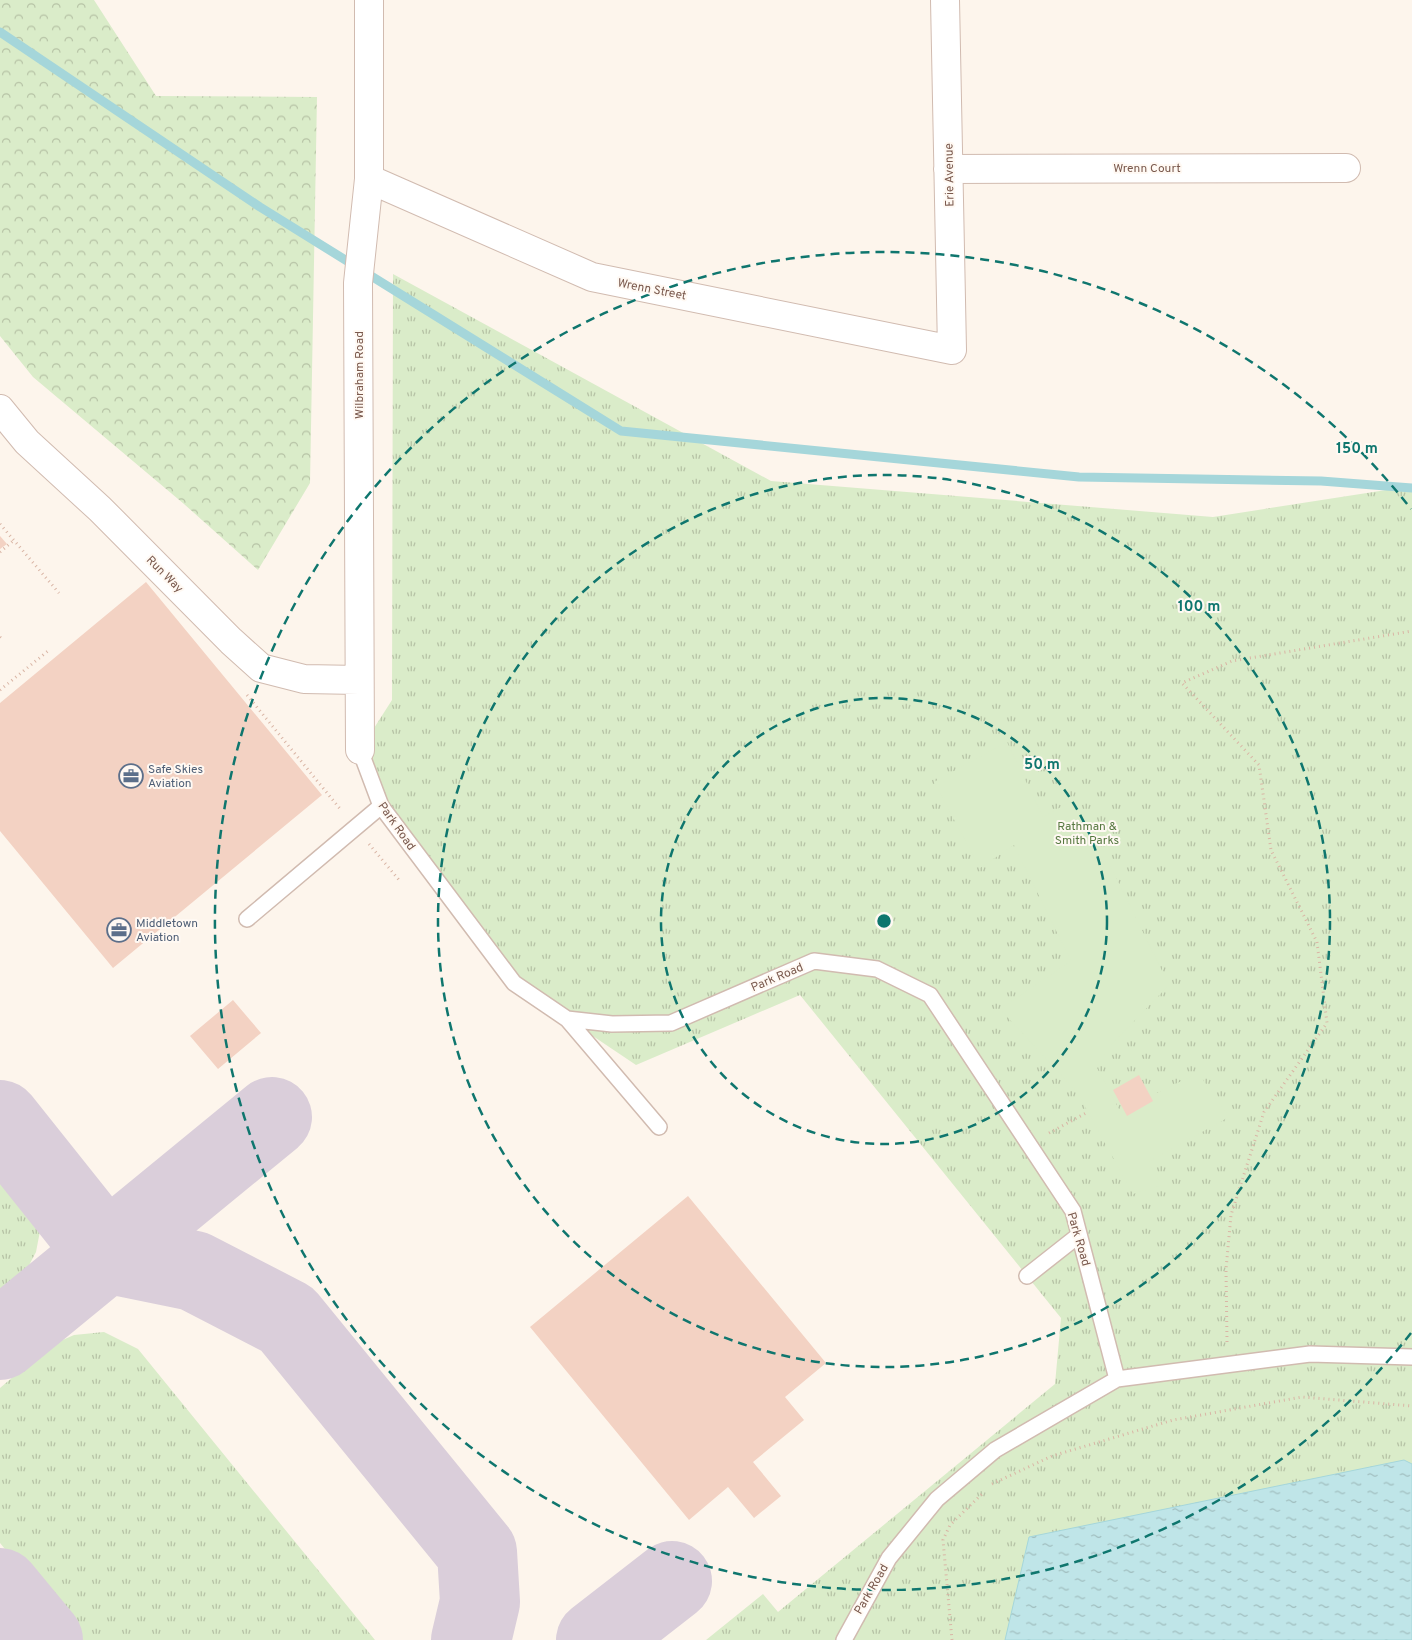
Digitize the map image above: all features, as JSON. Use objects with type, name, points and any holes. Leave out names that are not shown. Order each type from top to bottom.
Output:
[{"type":"street","name":"Wilbraham Road","points":[[360,750],[358,282],[369,179],[369,0]]},
{"type":"street","name":"Erie Avenue","points":[[945,0],[952,350]]},
{"type":"street","name":"Wrenn Court","points":[[948,168],[1346,168]]},
{"type":"street","name":"Wrenn Street","points":[[369,179],[592,277],[952,350]]},
{"type":"street","name":"Run Way","points":[[0,409],[27,442],[100,509],[261,668],[304,679],[359,680]]},
{"type":"lane","name":"Park Road","points":[[360,750],[380,806],[514,983],[566,1019],[612,1024],[671,1023],[814,961],[877,969],[930,994],[1073,1211],[1117,1379]]},
{"type":"lane","points":[[247,919],[380,806]]},
{"type":"lane","points":[[566,1019],[659,1127]]},
{"type":"lane","points":[[1027,1276],[1079,1235]]},
{"type":"lane","name":"Park Road","points":[[844,1640],[889,1558],[937,1499],[995,1450],[1117,1379],[1310,1354],[1412,1357]]},
{"type":"path","points":[[0,524],[59,593]]},
{"type":"path","points":[[0,552],[14,540]]},
{"type":"path","points":[[1227,1364],[1226,1269],[1231,1215],[1264,1112],[1327,1023],[1317,942],[1271,850],[1260,765],[1182,683],[1232,661],[1412,631]]},
{"type":"path","points":[[0,690],[48,651]]},
{"type":"path","points":[[243,690],[398,880]]},
{"type":"path","points":[[1029,1144],[1088,1112]]},
{"type":"path","points":[[991,1485],[1052,1456],[1182,1418],[1302,1396],[1412,1406]]},
{"type":"path","points":[[952,1640],[943,1540],[950,1525],[984,1491]]},
{"type":"green space","points":[[0,0],[94,0],[156,96],[317,97],[310,483],[258,570],[184,504],[33,377],[0,336]]},
{"type":"green space","name":"Rathman & Smith Parks","points":[[393,274],[771,481],[1213,517],[1412,486],[1412,1640],[706,1640],[763,1594],[778,1612],[1055,1384],[1061,1318],[800,995],[636,1065],[514,983],[381,806],[360,750],[392,700]]},
{"type":"green space","points":[[1007,742],[1043,817],[1077,798],[1169,985],[1109,1047],[1097,1068],[1120,1111],[1198,1073],[1229,1117],[1148,1162],[1162,1185],[1133,1194],[1077,1092],[1000,1009],[1071,961],[1014,845],[980,868],[934,782]]},
{"type":"green space","points":[[0,1165],[34,1207],[40,1231],[36,1252],[26,1271],[0,1293]]},
{"type":"green space","points":[[104,1332],[138,1349],[375,1640],[80,1640],[0,1543],[0,1388],[49,1346],[74,1335]]},
{"type":"water","points":[[1404,1460],[1412,1464],[1412,1640],[1005,1640],[1029,1537]]},
{"type":"building","points":[[0,536],[7,544],[0,549]]},
{"type":"building","points":[[146,582],[322,795],[113,968],[0,831],[0,703]]},
{"type":"building","points":[[233,1000],[261,1033],[218,1069],[190,1036]]},
{"type":"building","points":[[1139,1075],[1153,1101],[1127,1116],[1113,1090]]},
{"type":"building","points":[[688,1196],[826,1363],[785,1397],[804,1420],[753,1462],[781,1496],[754,1518],[728,1487],[689,1520],[530,1327]]},
{"type":"waterway","points":[[0,32],[260,207],[621,431],[1079,477],[1321,481],[1412,488]]},
{"type":"taxiway","points":[[0,1340],[272,1117]]},
{"type":"taxiway","points":[[0,1120],[106,1253],[194,1271],[287,1319],[477,1552],[480,1602],[471,1640]]},
{"type":"taxiway","points":[[596,1640],[672,1581]]},
{"type":"taxiway","points":[[0,1588],[43,1640]]},
{"type":"place","name":"Safe Skies Aviation","points":[[131,776]]},
{"type":"place","name":"Middletown Aviation","points":[[119,930]]}]
